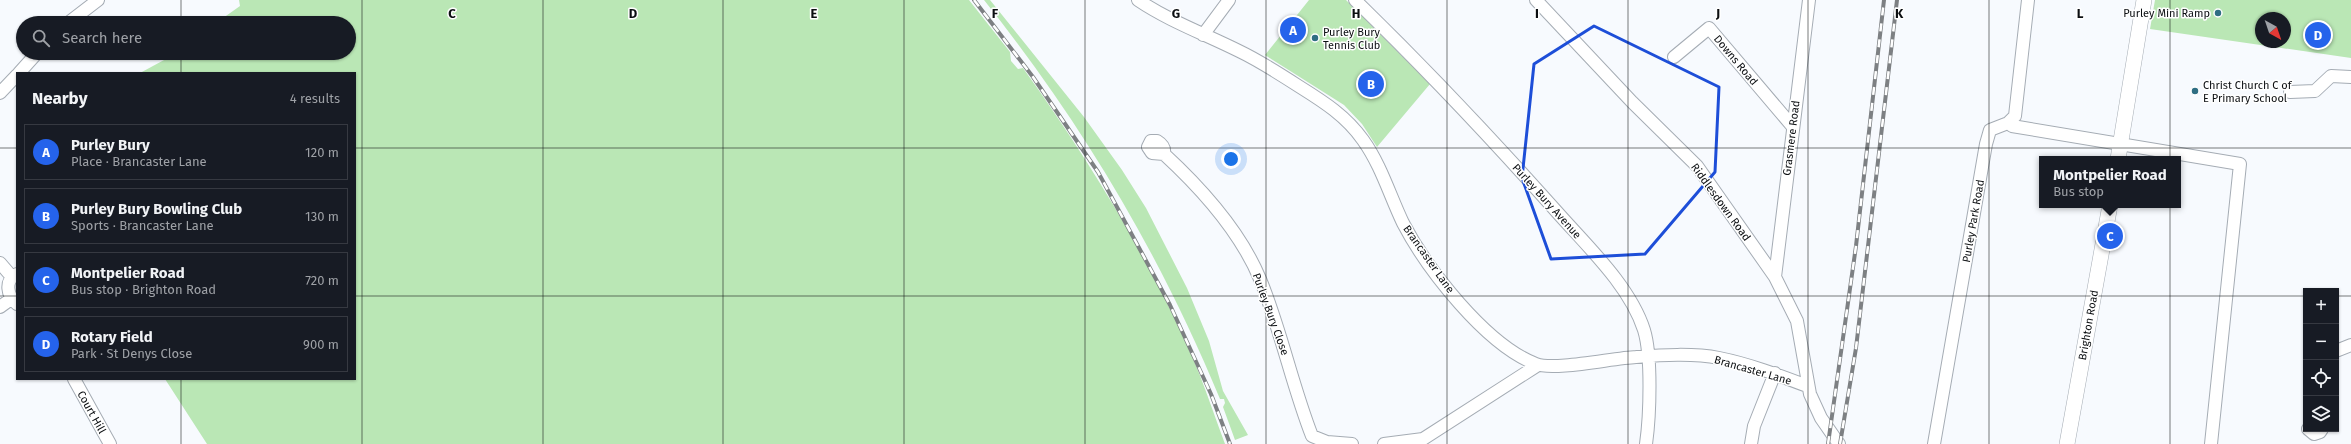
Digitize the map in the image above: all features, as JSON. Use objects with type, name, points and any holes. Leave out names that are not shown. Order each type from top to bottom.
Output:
[{"type":"main road","points":[[2118,156],[2144,0]]},
{"type":"main road","name":"Brighton Road","points":[[2067,444],[2109,208]]},
{"type":"street","points":[[77,16],[98,0]]},
{"type":"street","name":"Brancaster Lane","points":[[1138,0],[1165,17],[1261,63],[1339,113],[1364,141],[1379,168],[1404,224],[1442,283],[1477,322],[1511,350],[1538,365],[1552,366],[1650,356],[1718,358],[1775,373],[1807,386]]},
{"type":"street","points":[[1203,35],[1229,0]]},
{"type":"street","name":"Purley Bury Avenue","points":[[1355,0],[1424,67],[1596,255],[1633,304],[1644,330],[1650,356],[1646,444]]},
{"type":"street","name":"Riddlesdown Road","points":[[1536,0],[1632,102],[1697,166],[1775,277],[1796,321],[1807,386],[1821,418],[1839,444]]},
{"type":"street","name":"Grasmere Road","points":[[1775,277],[1809,0]]},
{"type":"street","points":[[2028,0],[2017,110],[2015,116],[2008,123],[2012,126],[2240,164],[2211,444]]},
{"type":"street","name":"Downs Road","points":[[1674,57],[1709,28],[1793,127]]},
{"type":"street","points":[[20,72],[31,60]]},
{"type":"street","points":[[0,93],[16,76]]},
{"type":"street","points":[[2290,92],[2315,91],[2331,76],[2351,77]]},
{"type":"street","name":"Purley Park Road","points":[[1934,444],[1986,144],[1990,130],[2008,123]]},
{"type":"street","name":"Purley Bury Close","points":[[1164,154],[1213,203],[1250,259],[1260,279],[1312,436],[1327,442],[1352,444]]},
{"type":"street","points":[[0,263],[14,275],[8,286],[14,301],[0,307]]},
{"type":"street","points":[[2339,350],[2351,345]]},
{"type":"street","points":[[1384,444],[1423,439],[1538,365]]},
{"type":"street","points":[[1751,444],[1754,426],[1775,373]]},
{"type":"street","name":"Court Hill","points":[[75,380],[110,444]]},
{"type":"highlighted area","points":[[1594,26],[1719,87],[1715,172],[1645,254],[1551,259],[1522,178],[1534,64]]},
{"type":"green space","points":[[239,0],[969,0],[1010,52],[1011,61],[1018,69],[1023,68],[1073,141],[1120,216],[1162,293],[1181,333],[1199,373],[1225,444],[207,444],[166,380],[356,380],[356,72],[142,72],[164,60],[356,60],[356,16],[226,16],[240,6]]},
{"type":"green space","points":[[984,0],[990,0],[1084,117],[1122,170],[1146,208],[1187,288],[1209,341],[1223,391],[1248,435],[1235,440],[1223,407],[1225,403],[1224,399],[1220,399],[1171,292],[1145,241],[1116,191],[1054,94]]},
{"type":"green space","points":[[1309,0],[1346,0],[1430,84],[1377,147],[1362,124],[1344,105],[1265,55]]},
{"type":"green space","points":[[2155,0],[2351,0],[2351,58],[2282,48],[2291,48],[2291,12],[2255,12],[2255,44],[2150,29]]},
{"type":"railway","points":[[974,0],[1033,77],[1098,172],[1170,305],[1211,394],[1230,444]]},
{"type":"railway","points":[[1828,444],[1856,246],[1884,0]]},
{"type":"railway","points":[[1840,444],[1856,348],[1897,0]]},
{"type":"place","name":"Purley Mini Ramp","points":[[2218,13]]},
{"type":"place","name":"Purley Bury","points":[[1293,30]]},
{"type":"place","name":"Rotary Field","points":[[2318,35]]},
{"type":"place","name":"Purley Bury Tennis Club","points":[[1315,38]]},
{"type":"place","name":"Purley Bury Bowling Club","points":[[1371,84]]},
{"type":"place","name":"Christ Church C of E Primary School","points":[[2195,91]]},
{"type":"place","name":"Montpelier Road","points":[[2110,236]]}]
